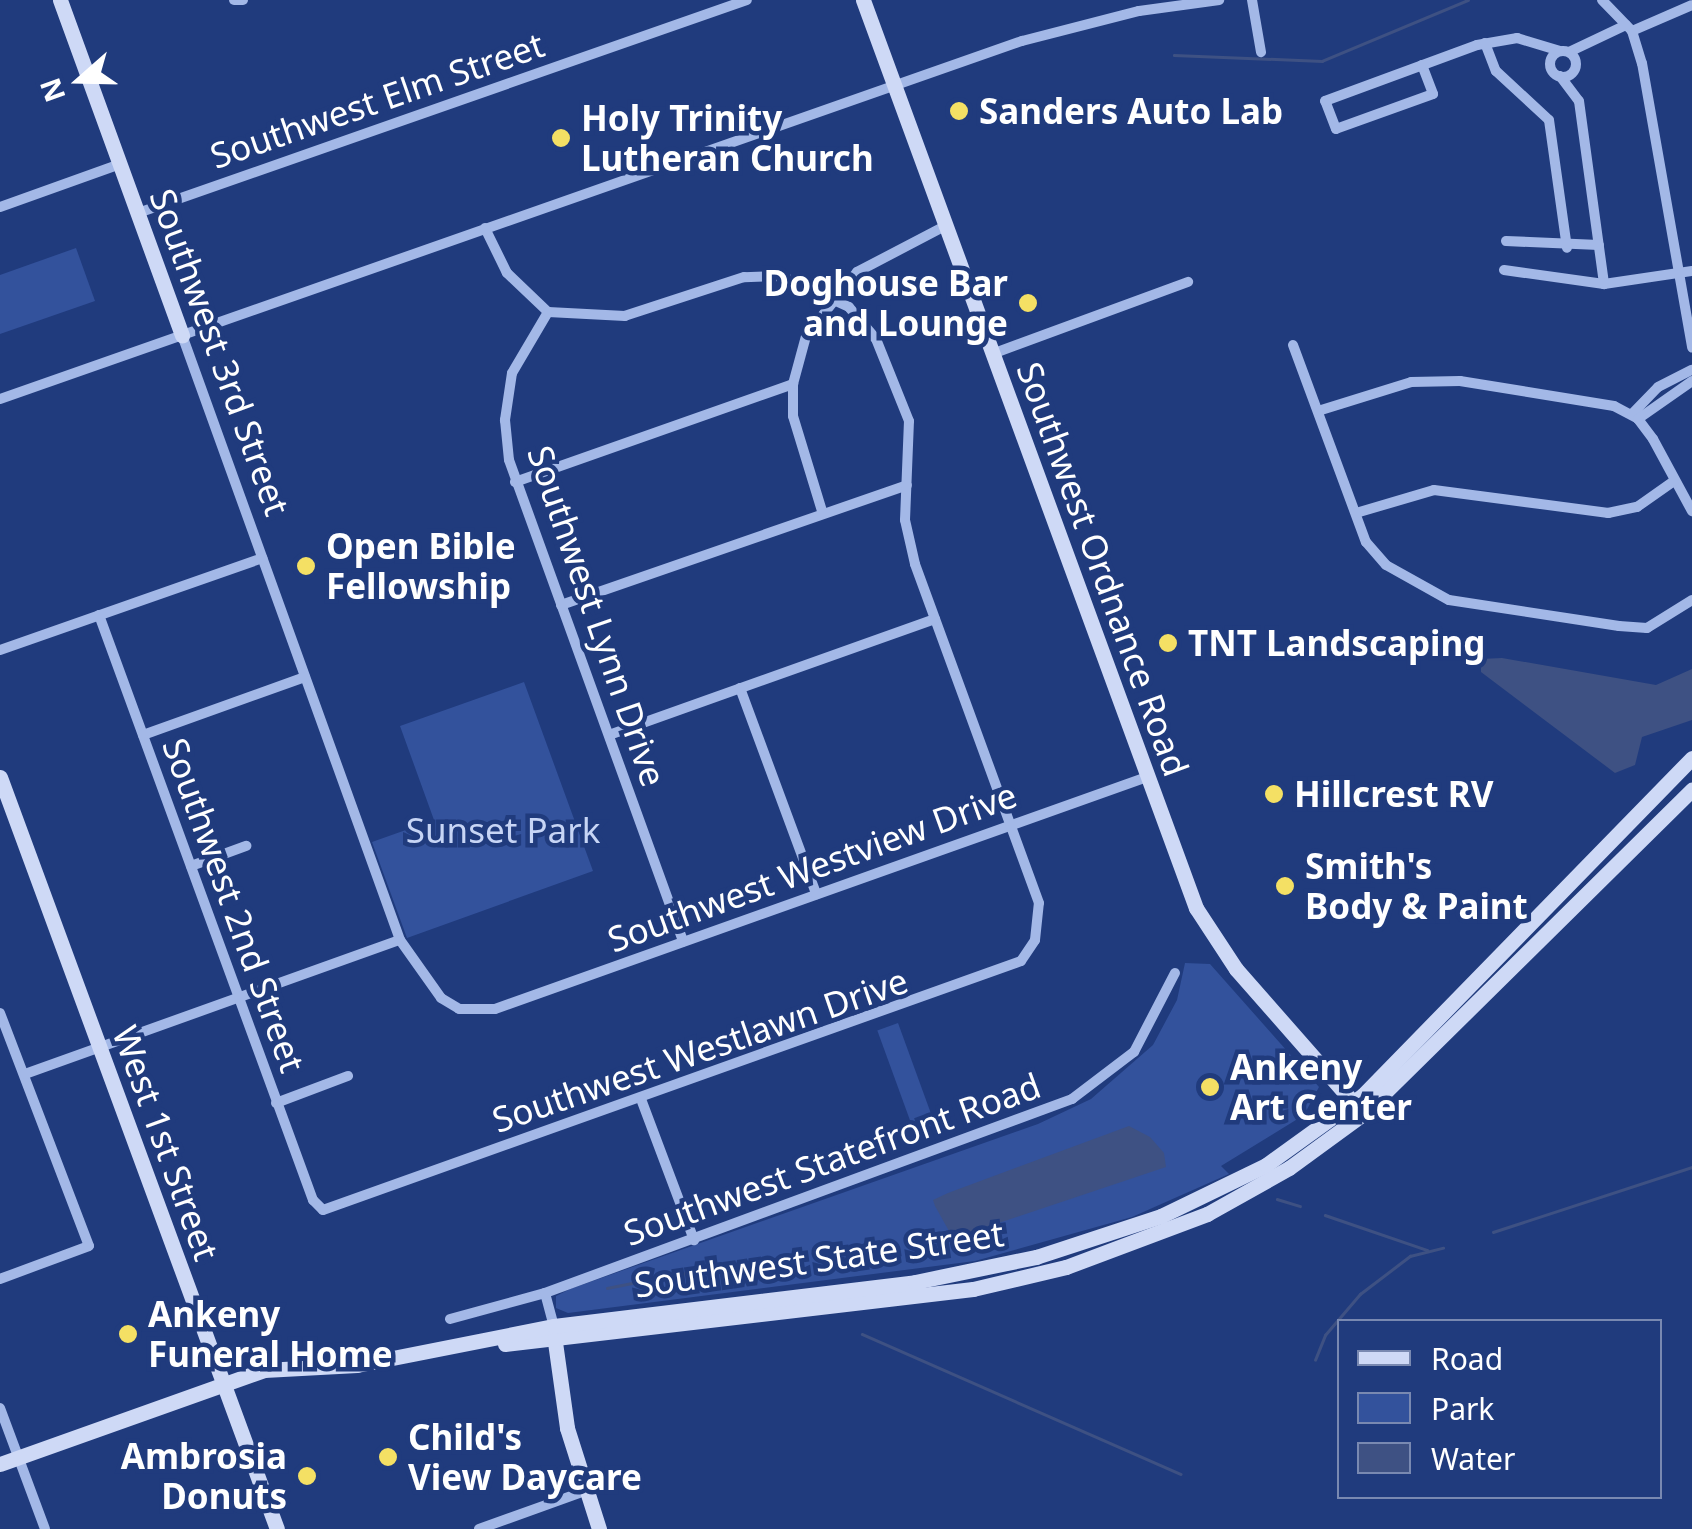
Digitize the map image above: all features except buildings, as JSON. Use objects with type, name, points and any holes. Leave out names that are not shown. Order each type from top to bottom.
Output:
[{"type":"main road","name":"Southwest 3rd Street","points":[[60,0],[182,335]]},
{"type":"main road","name":"Southwest Ordnance Road","points":[[863,0],[1147,778],[1207,929],[1358,1108]]},
{"type":"main road","name":"Southwest State Street","points":[[1358,1108],[1692,758]]},
{"type":"main road","name":"West 1st Street","points":[[0,776],[277,1529]]},
{"type":"main road","name":"Southwest State Street","points":[[0,1464],[264,1370],[331,1368],[915,1282],[1036,1257],[1145,1222],[1228,1186],[1358,1108],[1692,790]]},
{"type":"main road","points":[[554,1334],[567,1428],[598,1529]]},
{"type":"street","name":"Southwest Elm Street","points":[[138,213],[747,0]]},
{"type":"street","points":[[0,400],[894,84],[1109,18],[1219,0]]},
{"type":"street","points":[[1252,0],[1261,52]]},
{"type":"street","points":[[1602,0],[1629,28],[1674,274],[1692,348]]},
{"type":"street","points":[[1422,65],[1433,94],[1336,129],[1325,101],[1422,65],[1485,43],[1517,38],[1564,52],[1590,48],[1629,28],[1692,5]]},
{"type":"street","points":[[1485,43],[1496,71],[1550,120],[1567,248]]},
{"type":"street","points":[[1536,46],[1573,91]]},
{"type":"street","points":[[1560,76],[1575,69],[1590,48]]},
{"type":"street","points":[[1551,65],[1564,52]]},
{"type":"street","points":[[1564,52],[1575,69],[1573,91],[1604,284]]},
{"type":"street","points":[[0,206],[120,164]]},
{"type":"street","points":[[822,511],[795,432],[793,384],[806,336],[833,297],[874,260],[946,226]]},
{"type":"street","points":[[485,228],[507,273],[548,312],[624,316],[756,276],[805,282],[833,297],[864,323],[884,356],[909,422],[908,539],[1010,826]]},
{"type":"street","points":[[1506,240],[1567,248],[1598,244]]},
{"type":"street","points":[[1504,270],[1604,284],[1692,271]]},
{"type":"street","points":[[992,354],[1188,282]]},
{"type":"street","name":"Southwest Lynn Drive","points":[[548,312],[519,355],[506,400],[516,482],[683,942]]},
{"type":"street","name":"Southwest 3rd Street","points":[[182,335],[400,940],[441,998],[474,1012],[496,1009]]},
{"type":"street","points":[[1294,344],[1372,552],[1449,600],[1647,628],[1692,600]]},
{"type":"street","points":[[1635,416],[1658,388],[1692,370]]},
{"type":"street","points":[[1318,411],[1410,382],[1460,382],[1635,416],[1692,381]]},
{"type":"street","points":[[516,482],[793,384]]},
{"type":"street","points":[[1635,416],[1692,511]]},
{"type":"street","points":[[1356,513],[1434,490],[1608,513],[1637,507],[1674,480]]},
{"type":"street","points":[[561,605],[822,511],[907,485]]},
{"type":"street","points":[[0,650],[262,558]]},
{"type":"street","name":"Southwest 2nd Street","points":[[99,615],[276,1102],[313,1200],[323,1210]]},
{"type":"street","points":[[609,735],[934,619]]},
{"type":"street","points":[[142,735],[306,677]]},
{"type":"street","points":[[740,688],[816,894]]},
{"type":"street","name":"Southwest Westview Drive","points":[[496,1009],[1147,778]]},
{"type":"street","name":"Southwest Westlawn Drive","points":[[323,1210],[1010,969],[1035,940],[1040,916],[1035,891],[1010,826]]},
{"type":"street","points":[[191,866],[246,846]]},
{"type":"street","points":[[25,1074],[400,940]]},
{"type":"street","name":"Southwest Statefront Road","points":[[450,1318],[545,1293],[1072,1099],[1118,1068],[1143,1040],[1175,973]]},
{"type":"street","points":[[0,1279],[90,1246],[2,1015]]},
{"type":"street","points":[[276,1102],[348,1076]]},
{"type":"street","points":[[641,1099],[694,1240]]},
{"type":"street","points":[[545,1293],[554,1334]]},
{"type":"street","points":[[0,1408],[45,1529]]},
{"type":"street","points":[[479,1529],[585,1491]]},
{"type":"green space","points":[[76,248],[95,301],[0,334],[0,275]]},
{"type":"green space","name":"Sunset Park","points":[[524,682],[593,871],[407,938],[372,842],[434,820],[400,726]]},
{"type":"green space","points":[[1185,963],[1210,964],[1319,1087],[1304,1115],[1221,1166],[1229,1174],[1132,1217],[975,1261],[568,1313],[556,1308],[556,1296],[570,1289],[1038,1124],[1091,1099],[1153,1045],[1177,1000]]},
{"type":"green space","points":[[898,1023],[935,1124],[914,1132],[877,1031]]},
{"type":"water","points":[[1502,658],[1656,685],[1692,669],[1692,720],[1642,737],[1635,765],[1615,773],[1481,672],[1481,659]]},
{"type":"water","points":[[1129,1126],[1150,1137],[1164,1153],[1166,1167],[963,1235],[949,1231],[935,1206],[933,1200],[948,1193]]},
{"type":"waterway","points":[[1174,55],[1322,61],[1468,0]]},
{"type":"waterway","points":[[1493,1232],[1692,1167]]},
{"type":"waterway","points":[[1277,1199],[1300,1206]]},
{"type":"waterway","points":[[1325,1215],[1427,1250]]},
{"type":"waterway","points":[[1339,1319],[1360,1294],[1410,1256],[1443,1248]]},
{"type":"waterway","points":[[607,1288],[677,1274],[774,1266]]},
{"type":"waterway","points":[[1315,1360],[1325,1335],[1337,1321]]},
{"type":"waterway","points":[[862,1334],[1181,1474]]},
{"type":"place","name":"Sanders Auto Lab","points":[[959,111]]},
{"type":"place","name":"Holy Trinity Lutheran Church","points":[[561,138]]},
{"type":"place","name":"Doghouse Bar and Lounge","points":[[1028,303]]},
{"type":"place","name":"Open Bible Fellowship","points":[[306,566]]},
{"type":"place","name":"TNT Landscaping","points":[[1168,643]]},
{"type":"place","name":"Hillcrest RV","points":[[1274,794]]},
{"type":"place","name":"Smith's Body & Paint","points":[[1285,886]]},
{"type":"place","name":"Ankeny Art Center","points":[[1210,1087]]},
{"type":"place","name":"Ankeny Funeral Home","points":[[128,1334]]},
{"type":"place","name":"Child's View Daycare","points":[[388,1457]]},
{"type":"place","name":"Ambrosia Donuts","points":[[307,1476]]}]
